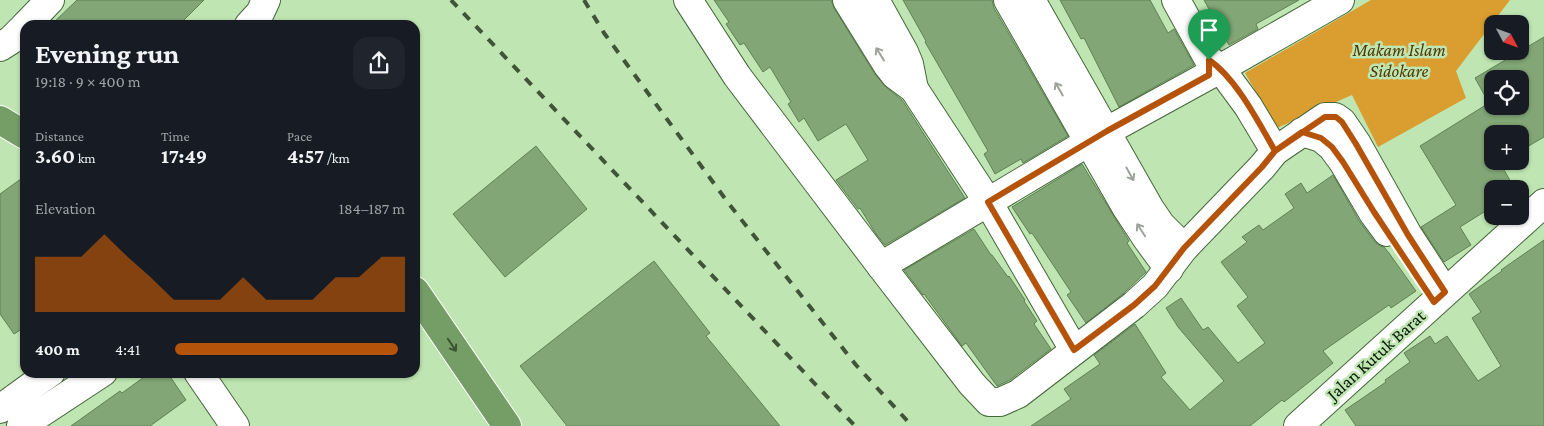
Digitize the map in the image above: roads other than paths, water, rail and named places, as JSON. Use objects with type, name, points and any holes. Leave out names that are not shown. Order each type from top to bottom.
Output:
[{"type":"highway","points":[[0,120],[20,131]]},
{"type":"highway","points":[[420,306],[507,426]]},
{"type":"street","points":[[30,20],[50,0]]},
{"type":"street","points":[[253,20],[266,0]]},
{"type":"street","points":[[688,0],[737,76],[972,384],[989,402],[1000,402],[1018,394],[1134,305],[1155,286],[1176,259],[1269,159],[1302,132],[1325,117],[1336,117],[1342,122],[1408,235],[1440,297]]},
{"type":"street","points":[[847,0],[888,66],[895,75],[914,89],[988,202],[1074,350]]},
{"type":"street","points":[[875,0],[904,52],[909,64],[914,89]]},
{"type":"street","points":[[1008,0],[1098,136],[1161,225],[1176,259]]},
{"type":"street","points":[[1031,0],[1098,136]]},
{"type":"street","points":[[1176,0],[1212,68],[1248,106],[1269,159]]},
{"type":"street","points":[[881,266],[1212,68],[1323,4]]},
{"type":"street","points":[[0,47],[11,40],[20,30]]},
{"type":"street","name":"Jalan Kutuk Barat","points":[[1298,426],[1544,203]]},
{"type":"street","points":[[4,397],[39,378]]},
{"type":"street","points":[[21,426],[94,378]]},
{"type":"street","points":[[202,378],[235,426]]},
{"type":"railway","points":[[451,0],[855,426]]},
{"type":"railway","points":[[584,0],[604,33],[729,204],[856,365],[912,426]]},
{"type":"park label","name":"Makam Islam Sidokare","points":[[1399,60]]}]
